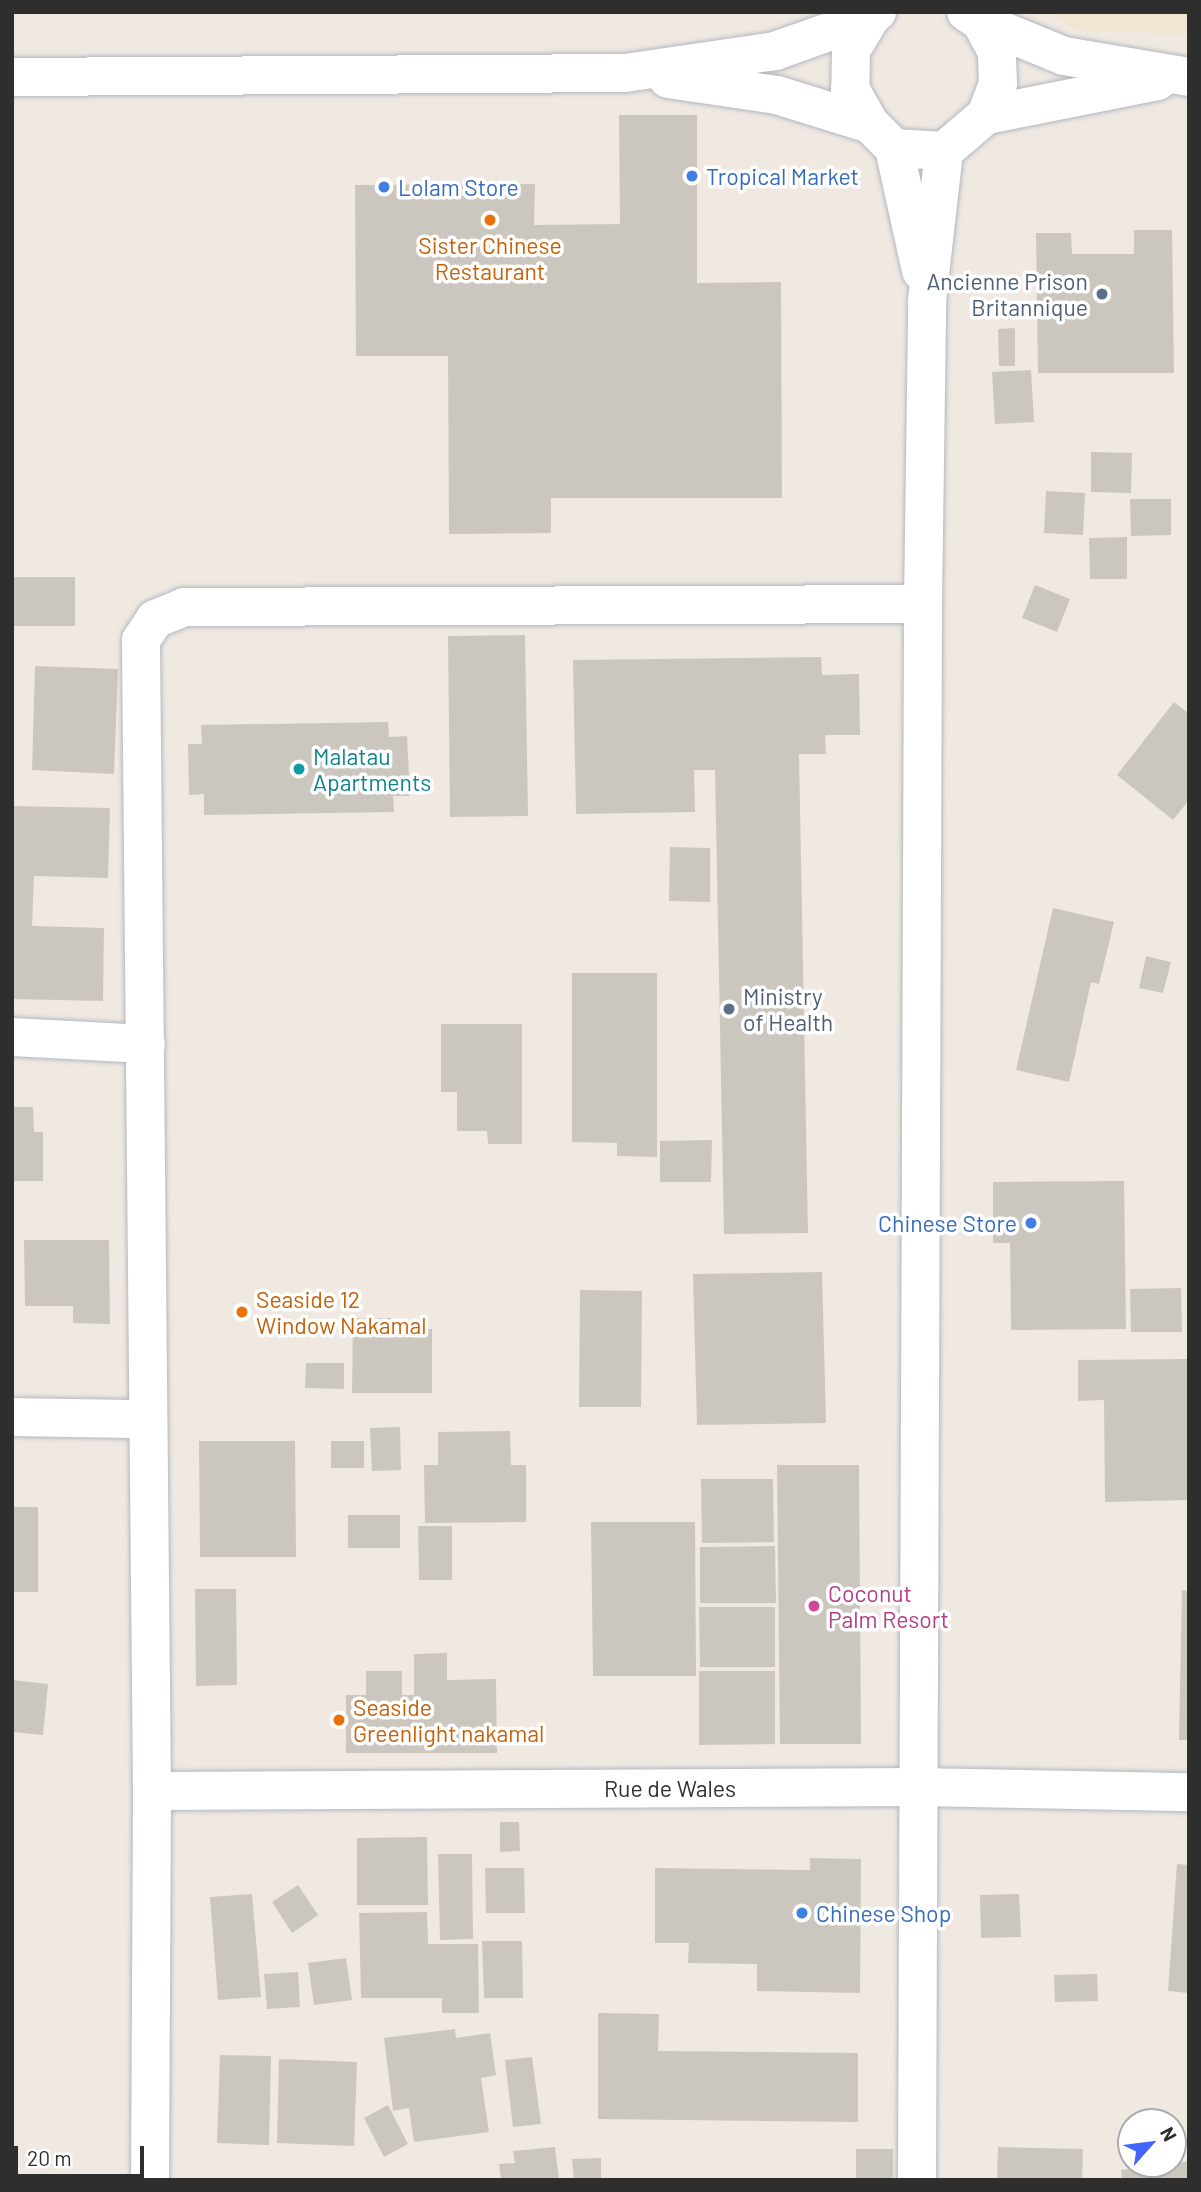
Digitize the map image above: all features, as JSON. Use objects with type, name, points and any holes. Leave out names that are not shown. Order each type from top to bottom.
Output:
[{"type":"street","points":[[12,77],[625,73],[775,51],[874,14]]},
{"type":"street","points":[[874,14],[851,50],[850,89],[882,136],[927,300]]},
{"type":"street","points":[[974,17],[1064,56],[1185,77]]},
{"type":"street","points":[[917,2180],[923,604],[927,300],[944,151],[986,115],[998,84],[997,52],[974,17]]},
{"type":"street","points":[[625,73],[778,95],[882,136],[944,151]]},
{"type":"street","points":[[986,115],[1185,77]]},
{"type":"street","points":[[150,2180],[152,1791],[146,1419],[146,1044],[141,640],[155,619],[184,607],[923,604]]},
{"type":"street","points":[[12,1037],[146,1044]]},
{"type":"street","points":[[12,1417],[146,1419]]},
{"type":"street","name":"Rue de Wales","points":[[152,1791],[917,1787],[1189,1792]]},
{"type":"shaded area","points":[[1048,12],[1189,12],[1189,34],[1077,30]]},
{"type":"building","points":[[619,115],[697,115],[697,283],[781,282],[782,498],[551,498],[551,533],[449,534],[448,356],[356,356],[355,185],[535,184],[534,225],[620,224]]},
{"type":"building","points":[[1134,230],[1172,230],[1174,373],[1038,373],[1036,233],[1071,233],[1072,254],[1134,254]]},
{"type":"building","points":[[1015,328],[1015,366],[999,366],[998,329]]},
{"type":"building","points":[[1031,370],[1034,422],[995,424],[992,372]]},
{"type":"building","points":[[1091,452],[1132,453],[1131,493],[1091,492]]},
{"type":"building","points":[[1046,491],[1085,493],[1083,535],[1044,533]]},
{"type":"building","points":[[1130,499],[1171,499],[1171,535],[1131,536]]},
{"type":"building","points":[[1127,537],[1127,579],[1090,579],[1089,538]]},
{"type":"building","points":[[12,577],[75,577],[75,626],[12,626]]},
{"type":"building","points":[[1035,585],[1070,599],[1057,632],[1022,618]]},
{"type":"building","points":[[525,635],[528,816],[450,817],[448,636]]},
{"type":"building","points":[[821,657],[822,675],[859,674],[860,735],[825,735],[826,754],[799,754],[808,1233],[724,1234],[715,770],[694,770],[695,812],[576,814],[573,660]]},
{"type":"building","points":[[35,666],[118,669],[114,774],[32,770]]},
{"type":"building","points":[[1174,702],[1189,714],[1189,800],[1173,820],[1117,775]]},
{"type":"building","name":"Malatau Apartments","points":[[388,722],[389,737],[407,736],[410,796],[393,796],[394,812],[204,815],[204,794],[189,795],[188,744],[202,744],[201,725]]},
{"type":"building","points":[[12,806],[110,808],[108,878],[34,876],[32,926],[104,928],[103,1001],[12,999]]},
{"type":"building","points":[[670,847],[710,848],[710,902],[669,901]]},
{"type":"building","points":[[1053,908],[1114,922],[1099,984],[1091,982],[1069,1082],[1016,1070]]},
{"type":"building","points":[[1146,956],[1171,962],[1163,993],[1139,988]]},
{"type":"building","points":[[572,973],[657,973],[657,1157],[617,1156],[617,1143],[572,1142]]},
{"type":"building","points":[[441,1024],[522,1024],[522,1144],[488,1144],[487,1131],[457,1131],[457,1092],[441,1092]]},
{"type":"building","points":[[12,1107],[33,1107],[34,1132],[43,1132],[43,1181],[12,1181]]},
{"type":"building","points":[[712,1140],[711,1182],[660,1182],[660,1141]]},
{"type":"building","points":[[1124,1181],[1126,1329],[1011,1330],[1010,1243],[993,1243],[993,1182]]},
{"type":"building","points":[[24,1240],[109,1240],[110,1324],[73,1323],[73,1306],[25,1306]]},
{"type":"building","points":[[822,1272],[826,1423],[697,1425],[693,1274]]},
{"type":"building","points":[[1181,1288],[1182,1332],[1131,1332],[1130,1289]]},
{"type":"building","points":[[580,1290],[642,1291],[641,1407],[579,1407]]},
{"type":"building","points":[[353,1318],[391,1318],[391,1330],[432,1329],[432,1393],[352,1393]]},
{"type":"building","points":[[1189,1359],[1189,1500],[1105,1502],[1104,1400],[1078,1401],[1078,1360]]},
{"type":"building","points":[[306,1363],[344,1363],[344,1389],[305,1388]]},
{"type":"building","points":[[400,1427],[401,1470],[372,1471],[370,1428]]},
{"type":"building","points":[[510,1431],[511,1465],[526,1465],[526,1522],[425,1523],[424,1465],[438,1465],[438,1432]]},
{"type":"building","points":[[199,1441],[295,1441],[296,1557],[200,1557]]},
{"type":"building","points":[[331,1441],[364,1441],[364,1468],[331,1468]]},
{"type":"building","points":[[777,1465],[859,1465],[861,1744],[780,1744]]},
{"type":"building","points":[[701,1479],[773,1479],[774,1542],[702,1543]]},
{"type":"building","points":[[12,1507],[38,1507],[38,1592],[12,1592]]},
{"type":"building","points":[[348,1515],[400,1515],[400,1548],[348,1548]]},
{"type":"building","points":[[591,1522],[695,1522],[696,1676],[593,1676]]},
{"type":"building","points":[[418,1526],[452,1526],[452,1580],[419,1580]]},
{"type":"building","points":[[775,1546],[776,1603],[700,1603],[700,1547]]},
{"type":"building","points":[[195,1589],[236,1589],[237,1685],[196,1686]]},
{"type":"building","points":[[1182,1590],[1189,1591],[1189,1740],[1179,1740]]},
{"type":"building","points":[[699,1607],[775,1607],[775,1667],[700,1667]]},
{"type":"building","points":[[447,1653],[447,1680],[496,1679],[497,1753],[346,1753],[346,1695],[366,1695],[366,1671],[402,1671],[402,1695],[414,1695],[414,1654]]},
{"type":"building","points":[[699,1671],[775,1671],[775,1744],[699,1745]]},
{"type":"building","points":[[12,1680],[48,1684],[43,1735],[12,1732]]},
{"type":"building","points":[[500,1822],[519,1822],[520,1851],[500,1852]]},
{"type":"building","points":[[427,1837],[428,1905],[357,1905],[357,1838]]},
{"type":"building","points":[[438,1854],[472,1854],[473,1939],[440,1940]]},
{"type":"building","points":[[810,1858],[861,1859],[860,1993],[757,1991],[757,1964],[688,1963],[689,1943],[655,1943],[655,1868],[810,1870]]},
{"type":"building","points":[[1177,1864],[1189,1865],[1189,1993],[1168,1991]]},
{"type":"building","points":[[485,1868],[524,1868],[525,1913],[486,1913]]},
{"type":"building","points":[[298,1885],[318,1915],[292,1933],[272,1902]]},
{"type":"building","points":[[252,1894],[261,1997],[218,2000],[210,1897]]},
{"type":"building","points":[[1019,1894],[1021,1937],[981,1938],[980,1895]]},
{"type":"building","points":[[427,1912],[428,1944],[478,1944],[479,2013],[442,2013],[442,1998],[361,1998],[359,1913]]},
{"type":"building","points":[[482,1941],[522,1941],[523,1998],[484,1998]]},
{"type":"building","points":[[346,1958],[352,2000],[314,2005],[308,1963]]},
{"type":"building","points":[[298,1972],[300,2007],[267,2009],[264,1974]]},
{"type":"building","points":[[1097,1974],[1098,2001],[1055,2002],[1054,1975]]},
{"type":"building","points":[[598,2013],[659,2014],[658,2051],[858,2053],[858,2122],[598,2119]]},
{"type":"building","points":[[455,2029],[456,2038],[490,2033],[496,2075],[481,2078],[489,2132],[414,2142],[409,2108],[393,2111],[384,2038]]},
{"type":"building","points":[[220,2055],[271,2056],[269,2145],[217,2143]]},
{"type":"building","points":[[532,2057],[541,2124],[513,2127],[505,2060]]},
{"type":"building","points":[[279,2059],[357,2062],[354,2146],[277,2143]]},
{"type":"building","points":[[388,2105],[408,2144],[384,2157],[364,2118]]},
{"type":"building","points":[[555,2147],[559,2180],[501,2180],[499,2164],[515,2163],[513,2151]]},
{"type":"building","points":[[998,2147],[1083,2149],[1082,2180],[997,2180]]},
{"type":"building","points":[[856,2149],[893,2149],[893,2180],[856,2180]]},
{"type":"building","points":[[601,2158],[601,2180],[574,2180],[572,2159]]},
{"type":"building","points":[[1187,2161],[1189,2180],[1122,2180],[1187,2178]]},
{"type":"place","name":"Tropical Market","points":[[692,176]]},
{"type":"place","name":"Lolam Store","points":[[384,187]]},
{"type":"place","name":"Sister Chinese Restaurant","points":[[490,220]]},
{"type":"place","name":"Ancienne Prison Britannique","points":[[1102,294]]},
{"type":"place","name":"Malatau Apartments","points":[[299,769]]},
{"type":"place","name":"Ministry of Health","points":[[729,1009]]},
{"type":"place","name":"Chinese Store","points":[[1031,1223]]},
{"type":"place","name":"Seaside 12 Window Nakamal","points":[[242,1312]]},
{"type":"place","name":"Coconut Palm Resort","points":[[814,1606]]},
{"type":"place","name":"Seaside Greenlight nakamal","points":[[339,1720]]},
{"type":"place","name":"Chinese Shop","points":[[802,1913]]}]
